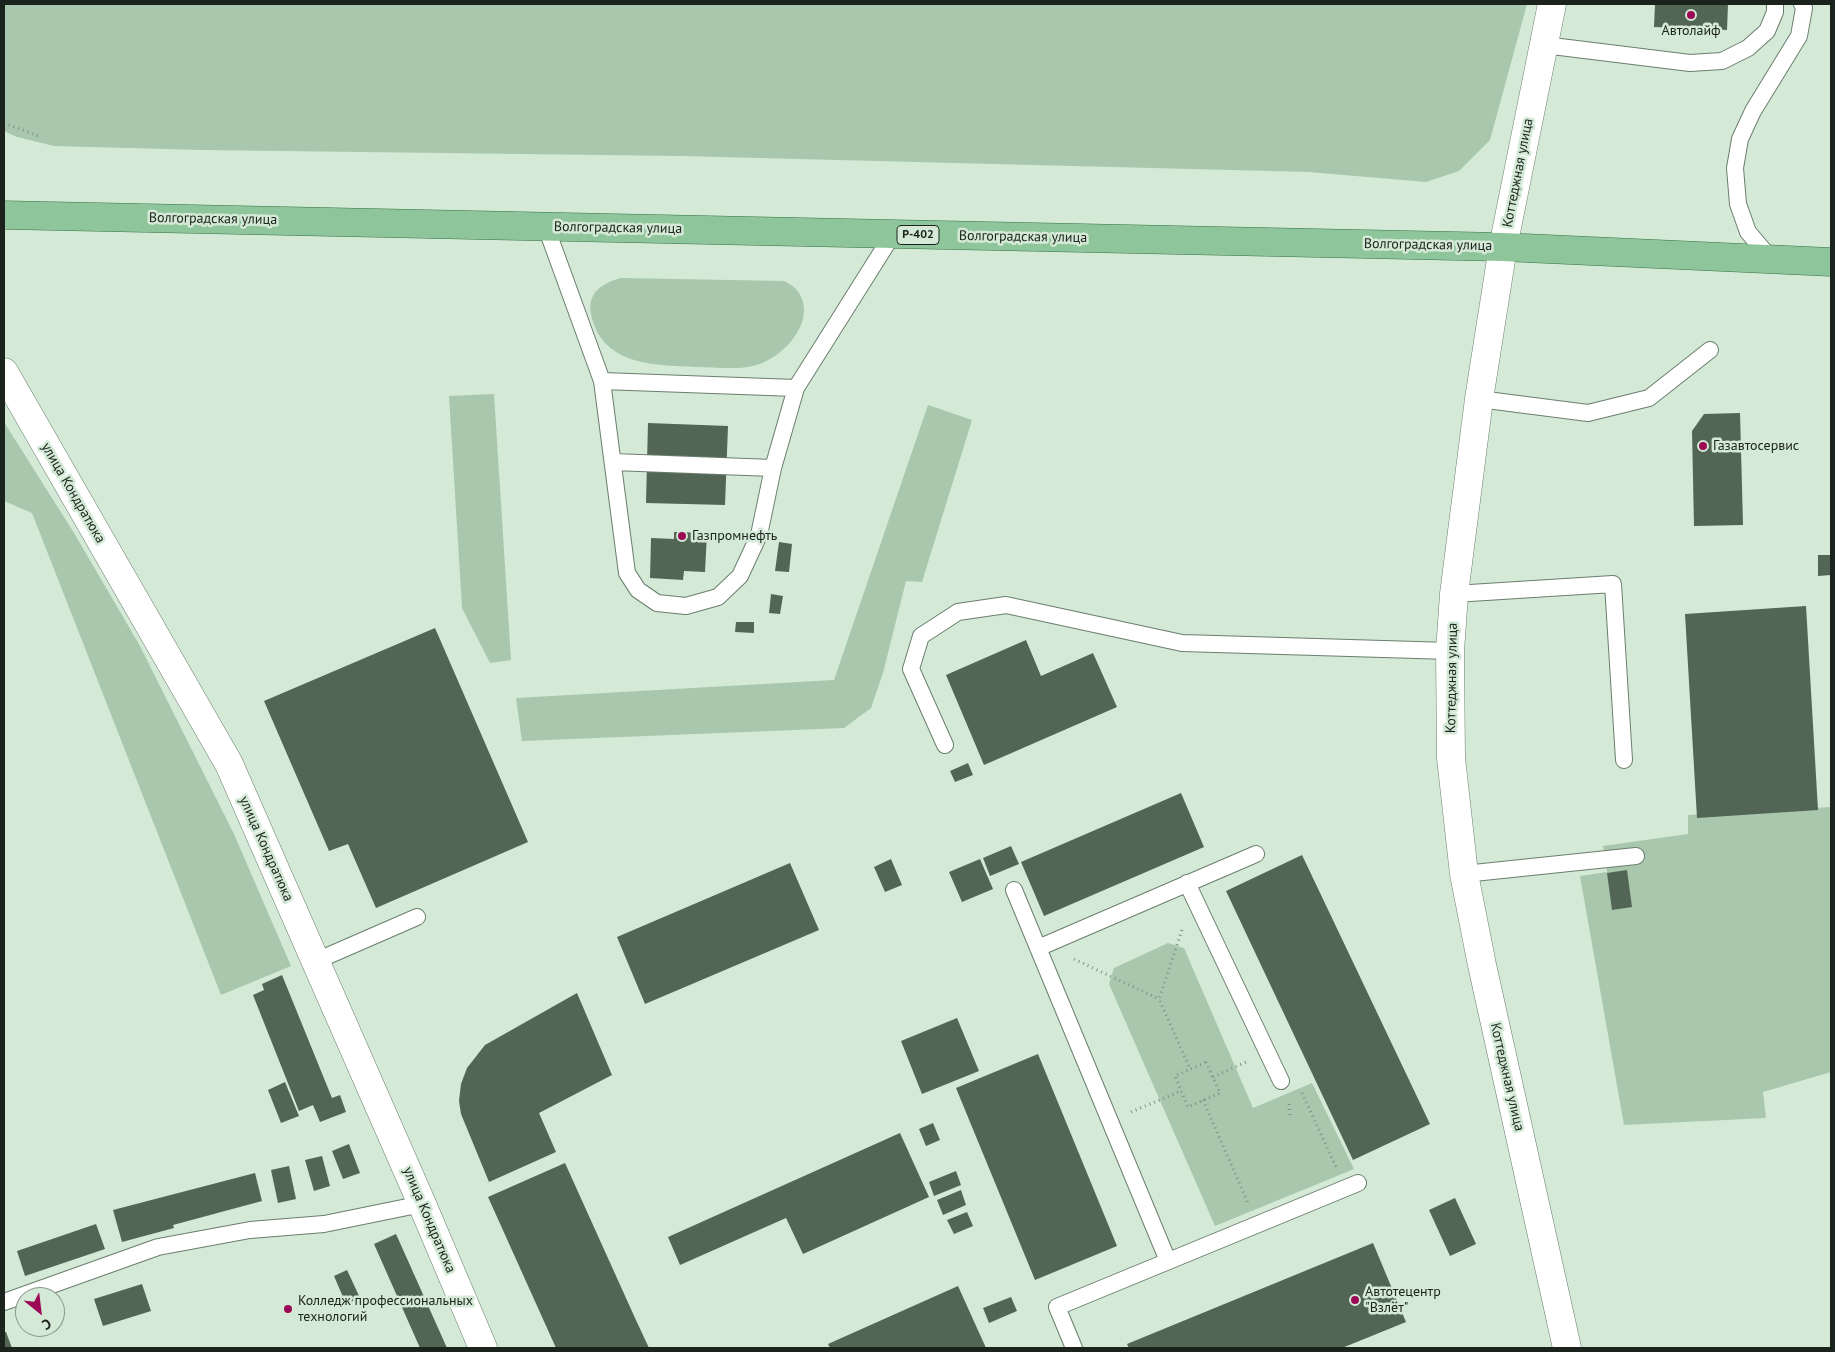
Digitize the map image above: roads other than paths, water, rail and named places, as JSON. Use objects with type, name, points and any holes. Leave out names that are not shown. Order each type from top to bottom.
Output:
[{"type":"main road","name":"Волгоградская улица","points":[[4,215],[1503,247],[1831,262]]},
{"type":"street","name":"Коттеджная улица","points":[[1552,4],[1503,247],[1479,399],[1454,594],[1450,651],[1451,758],[1464,874],[1482,966],[1567,1348]]},
{"type":"street","name":"улица Кондратюка","points":[[4,372],[229,764],[483,1348]]},
{"type":"lane","points":[[1544,45],[1690,63],[1722,61],[1748,48],[1767,31],[1775,12],[1775,4]]},
{"type":"lane","points":[[1771,259],[1748,232],[1738,204],[1735,168],[1740,139],[1750,118],[1799,36],[1803,5]]},
{"type":"lane","points":[[546,227],[602,382],[627,573],[638,590],[657,603],[686,606],[718,597],[740,576],[758,535],[773,468],[796,388],[894,234]]},
{"type":"lane","points":[[1479,399],[1588,413],[1649,398],[1710,350]]},
{"type":"lane","points":[[602,382],[796,388]]},
{"type":"lane","points":[[613,462],[773,468]]},
{"type":"lane","points":[[1454,594],[1613,584],[1624,760]]},
{"type":"lane","points":[[946,746],[910,669],[921,636],[958,612],[1006,605],[1182,643],[1450,651]]},
{"type":"lane","points":[[1041,946],[1190,889],[1256,854]]},
{"type":"lane","points":[[1464,874],[1636,856]]},
{"type":"lane","points":[[1190,889],[1281,1081]]},
{"type":"lane","points":[[1014,890],[1041,946],[1110,1122],[1168,1262]]},
{"type":"lane","points":[[316,961],[417,917]]},
{"type":"lane","points":[[1074,1348],[1057,1307],[1352,1185]]},
{"type":"lane","points":[[4,1302],[158,1247],[250,1230],[324,1224],[422,1204]]},
{"type":"place","name":"Автолайф","points":[[1691,15]]},
{"type":"place","name":"Газавтосервис","points":[[1703,446]]},
{"type":"place","name":"Газпромнефть","points":[[682,536]]},
{"type":"place","name":"Автотецентр \"Взлёт\"","points":[[1355,1300]]},
{"type":"place","name":"Колледж профессиональных технологий","points":[[288,1309]]}]
